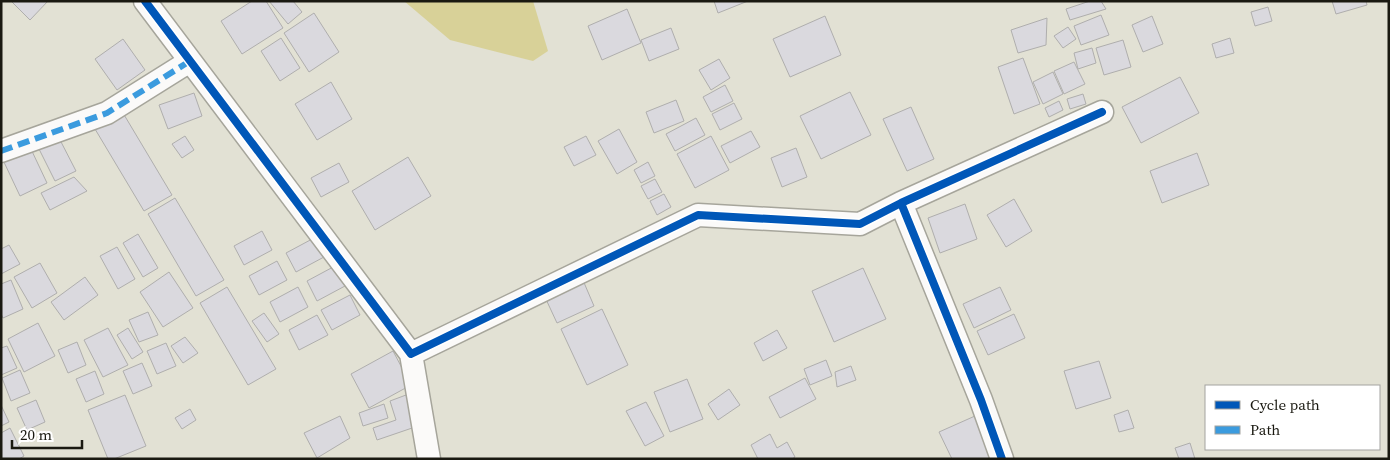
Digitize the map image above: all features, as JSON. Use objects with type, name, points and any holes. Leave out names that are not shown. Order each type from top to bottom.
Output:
[{"type":"street","points":[[145,1],[411,354],[428,459]]},
{"type":"street","points":[[1,151],[107,113],[190,61]]},
{"type":"street","points":[[411,354],[698,215],[860,224],[901,203],[1102,112]]},
{"type":"street","points":[[901,203],[981,400],[1002,459]]},
{"type":"shaded area","points":[[404,1],[533,1],[548,51],[533,61],[450,40]]},
{"type":"building","points":[[11,1],[48,1],[30,20]]},
{"type":"building","points":[[252,1],[266,1],[283,28],[242,54],[221,21]]},
{"type":"building","points":[[269,1],[293,1],[302,12],[288,24]]},
{"type":"building","points":[[714,1],[748,1],[718,13]]},
{"type":"building","points":[[1090,1],[1101,1],[1106,9],[1070,20],[1066,9]]},
{"type":"building","points":[[1332,1],[1366,1],[1367,5],[1336,14]]},
{"type":"building","points":[[1268,7],[1272,21],[1255,26],[1251,12]]},
{"type":"building","points":[[627,9],[641,43],[602,60],[588,26]]},
{"type":"building","points":[[314,13],[339,52],[309,72],[284,33]]},
{"type":"building","points":[[1101,15],[1109,35],[1081,45],[1074,26]]},
{"type":"building","points":[[825,16],[841,55],[790,77],[773,39]]},
{"type":"building","points":[[1152,16],[1163,44],[1143,52],[1132,25]]},
{"type":"building","points":[[1047,18],[1046,45],[1018,53],[1011,30]]},
{"type":"building","points":[[1068,27],[1076,39],[1063,48],[1054,36]]},
{"type":"building","points":[[671,28],[679,49],[649,61],[641,40]]},
{"type":"building","points":[[281,38],[300,68],[280,81],[261,51]]},
{"type":"building","points":[[1230,38],[1234,53],[1216,58],[1212,44]]},
{"type":"building","points":[[123,39],[145,70],[117,90],[95,59]]},
{"type":"building","points":[[1123,40],[1131,67],[1104,75],[1096,48]]},
{"type":"building","points":[[1092,48],[1096,63],[1078,69],[1074,53]]},
{"type":"building","points":[[1023,58],[1040,104],[1014,114],[998,67]]},
{"type":"building","points":[[719,59],[730,78],[711,90],[699,70]]},
{"type":"building","points":[[1074,62],[1085,84],[1064,94],[1054,71]]},
{"type":"building","points":[[1053,72],[1063,94],[1043,104],[1033,82]]},
{"type":"building","points":[[1180,77],[1199,113],[1141,143],[1122,107]]},
{"type":"building","points":[[331,82],[352,119],[317,140],[295,104]]},
{"type":"building","points":[[725,85],[733,101],[711,112],[703,97]]},
{"type":"building","points":[[850,92],[871,135],[821,159],[800,116]]},
{"type":"building","points":[[194,93],[202,116],[168,129],[159,105]]},
{"type":"building","points":[[1083,94],[1086,104],[1070,109],[1067,99]]},
{"type":"building","points":[[676,100],[684,121],[654,133],[646,112]]},
{"type":"building","points":[[1059,101],[1063,110],[1049,117],[1045,108]]},
{"type":"building","points":[[734,103],[742,119],[720,130],[712,114]]},
{"type":"building","points":[[911,107],[934,159],[907,171],[883,119]]},
{"type":"building","points":[[123,113],[172,195],[144,211],[95,129]]},
{"type":"building","points":[[696,118],[705,135],[675,151],[666,134]]},
{"type":"building","points":[[619,129],[637,162],[617,174],[598,141]]},
{"type":"building","points":[[751,131],[760,147],[730,163],[721,146]]},
{"type":"building","points":[[185,136],[194,150],[182,158],[172,144]]},
{"type":"building","points":[[586,136],[596,155],[574,166],[564,147]]},
{"type":"building","points":[[711,136],[729,170],[695,188],[677,154]]},
{"type":"building","points":[[59,138],[76,171],[55,181],[39,149]]},
{"type":"building","points":[[30,147],[47,183],[20,196],[3,160]]},
{"type":"building","points":[[796,148],[807,177],[782,187],[771,158]]},
{"type":"building","points":[[1197,153],[1209,185],[1162,203],[1150,171]]},
{"type":"building","points":[[408,157],[431,196],[375,230],[352,191]]},
{"type":"building","points":[[648,162],[655,176],[641,183],[634,170]]},
{"type":"building","points":[[339,163],[349,182],[321,197],[311,178]]},
{"type":"building","points":[[74,177],[87,191],[50,210],[41,193]]},
{"type":"building","points":[[655,179],[662,192],[648,199],[641,186]]},
{"type":"building","points":[[664,194],[671,207],[657,215],[650,201]]},
{"type":"building","points":[[175,198],[224,280],[196,296],[148,214]]},
{"type":"building","points":[[1014,199],[1032,231],[1006,247],[987,215]]},
{"type":"building","points":[[965,204],[977,239],[940,253],[928,218]]},
{"type":"building","points":[[262,231],[272,250],[244,265],[234,246]]},
{"type":"building","points":[[138,234],[158,268],[143,277],[123,243]]},
{"type":"building","points":[[314,238],[324,257],[296,272],[286,253]]},
{"type":"building","points":[[9,245],[20,264],[1,274],[1,249]]},
{"type":"building","points":[[117,247],[135,279],[118,289],[100,256]]},
{"type":"building","points":[[277,261],[287,280],[259,295],[249,276]]},
{"type":"building","points":[[40,263],[57,293],[32,308],[14,277]]},
{"type":"building","points":[[335,266],[345,286],[317,301],[307,281]]},
{"type":"building","points":[[863,268],[886,319],[834,342],[812,291]]},
{"type":"building","points":[[169,272],[193,308],[163,327],[140,292]]},
{"type":"building","points":[[85,277],[98,295],[64,320],[51,302]]},
{"type":"building","points":[[582,278],[594,306],[557,323],[544,295]]},
{"type":"building","points":[[11,280],[23,309],[3,318],[1,314],[1,284]]},
{"type":"building","points":[[227,287],[276,369],[248,385],[200,303]]},
{"type":"building","points":[[298,287],[308,307],[280,322],[270,302]]},
{"type":"building","points":[[1000,287],[1011,310],[974,328],[963,304]]},
{"type":"building","points":[[350,295],[360,315],[332,330],[321,310]]},
{"type":"building","points":[[602,309],[628,365],[587,385],[561,329]]},
{"type":"building","points":[[148,312],[158,335],[139,342],[129,320]]},
{"type":"building","points":[[264,313],[279,334],[267,342],[252,321]]},
{"type":"building","points":[[1014,314],[1025,338],[988,355],[977,331]]},
{"type":"building","points":[[317,315],[328,335],[299,350],[289,330]]},
{"type":"building","points":[[38,323],[55,356],[24,372],[8,339]]},
{"type":"building","points":[[108,328],[128,365],[103,377],[84,340]]},
{"type":"building","points":[[128,328],[143,352],[132,359],[117,335]]},
{"type":"building","points":[[777,330],[787,348],[763,361],[754,343]]},
{"type":"building","points":[[185,337],[198,353],[183,363],[171,346]]},
{"type":"building","points":[[77,342],[86,365],[68,373],[58,350]]},
{"type":"building","points":[[166,343],[176,366],[157,374],[147,351]]},
{"type":"building","points":[[7,346],[17,368],[1,375],[1,348]]},
{"type":"building","points":[[393,351],[411,385],[369,408],[351,374]]},
{"type":"building","points":[[826,360],[832,376],[810,385],[804,369]]},
{"type":"building","points":[[1099,361],[1111,398],[1076,409],[1064,371]]},
{"type":"building","points":[[142,363],[152,386],[133,394],[123,371]]},
{"type":"building","points":[[851,366],[856,380],[837,387],[835,372]]},
{"type":"building","points":[[20,370],[30,393],[11,401],[2,378]]},
{"type":"building","points":[[95,371],[104,394],[86,402],[76,379]]},
{"type":"building","points":[[805,378],[816,399],[780,418],[769,397]]},
{"type":"building","points":[[687,379],[703,419],[670,432],[654,392]]},
{"type":"building","points":[[729,389],[740,405],[718,420],[708,404]]},
{"type":"building","points":[[125,395],[146,446],[114,459],[108,459],[88,410]]},
{"type":"building","points":[[406,395],[418,426],[377,440],[373,428],[396,420],[390,401]]},
{"type":"building","points":[[36,400],[45,422],[27,430],[17,408]]},
{"type":"building","points":[[646,402],[664,436],[645,446],[626,411]]},
{"type":"building","points":[[384,404],[388,418],[363,426],[359,413]]},
{"type":"building","points":[[1,405],[9,422],[1,426]]},
{"type":"building","points":[[190,409],[196,420],[182,429],[175,418]]},
{"type":"building","points":[[1128,410],[1134,428],[1119,432],[1114,415]]},
{"type":"building","points":[[340,416],[350,438],[317,458],[304,433]]},
{"type":"building","points":[[975,416],[994,459],[952,459],[939,432]]},
{"type":"building","points":[[10,428],[24,456],[19,459],[1,459],[1,433]]},
{"type":"building","points":[[770,434],[777,448],[787,442],[795,457],[792,459],[758,459],[751,445]]},
{"type":"building","points":[[1190,443],[1195,459],[1179,459],[1175,448]]},
{"type":"marked path","points":[[1,151],[107,113],[190,61]]},
{"type":"cycle path","points":[[145,1],[411,354],[698,215],[860,224],[901,203],[1102,112]]},
{"type":"cycle path","points":[[901,203],[981,400],[1002,459]]}]
